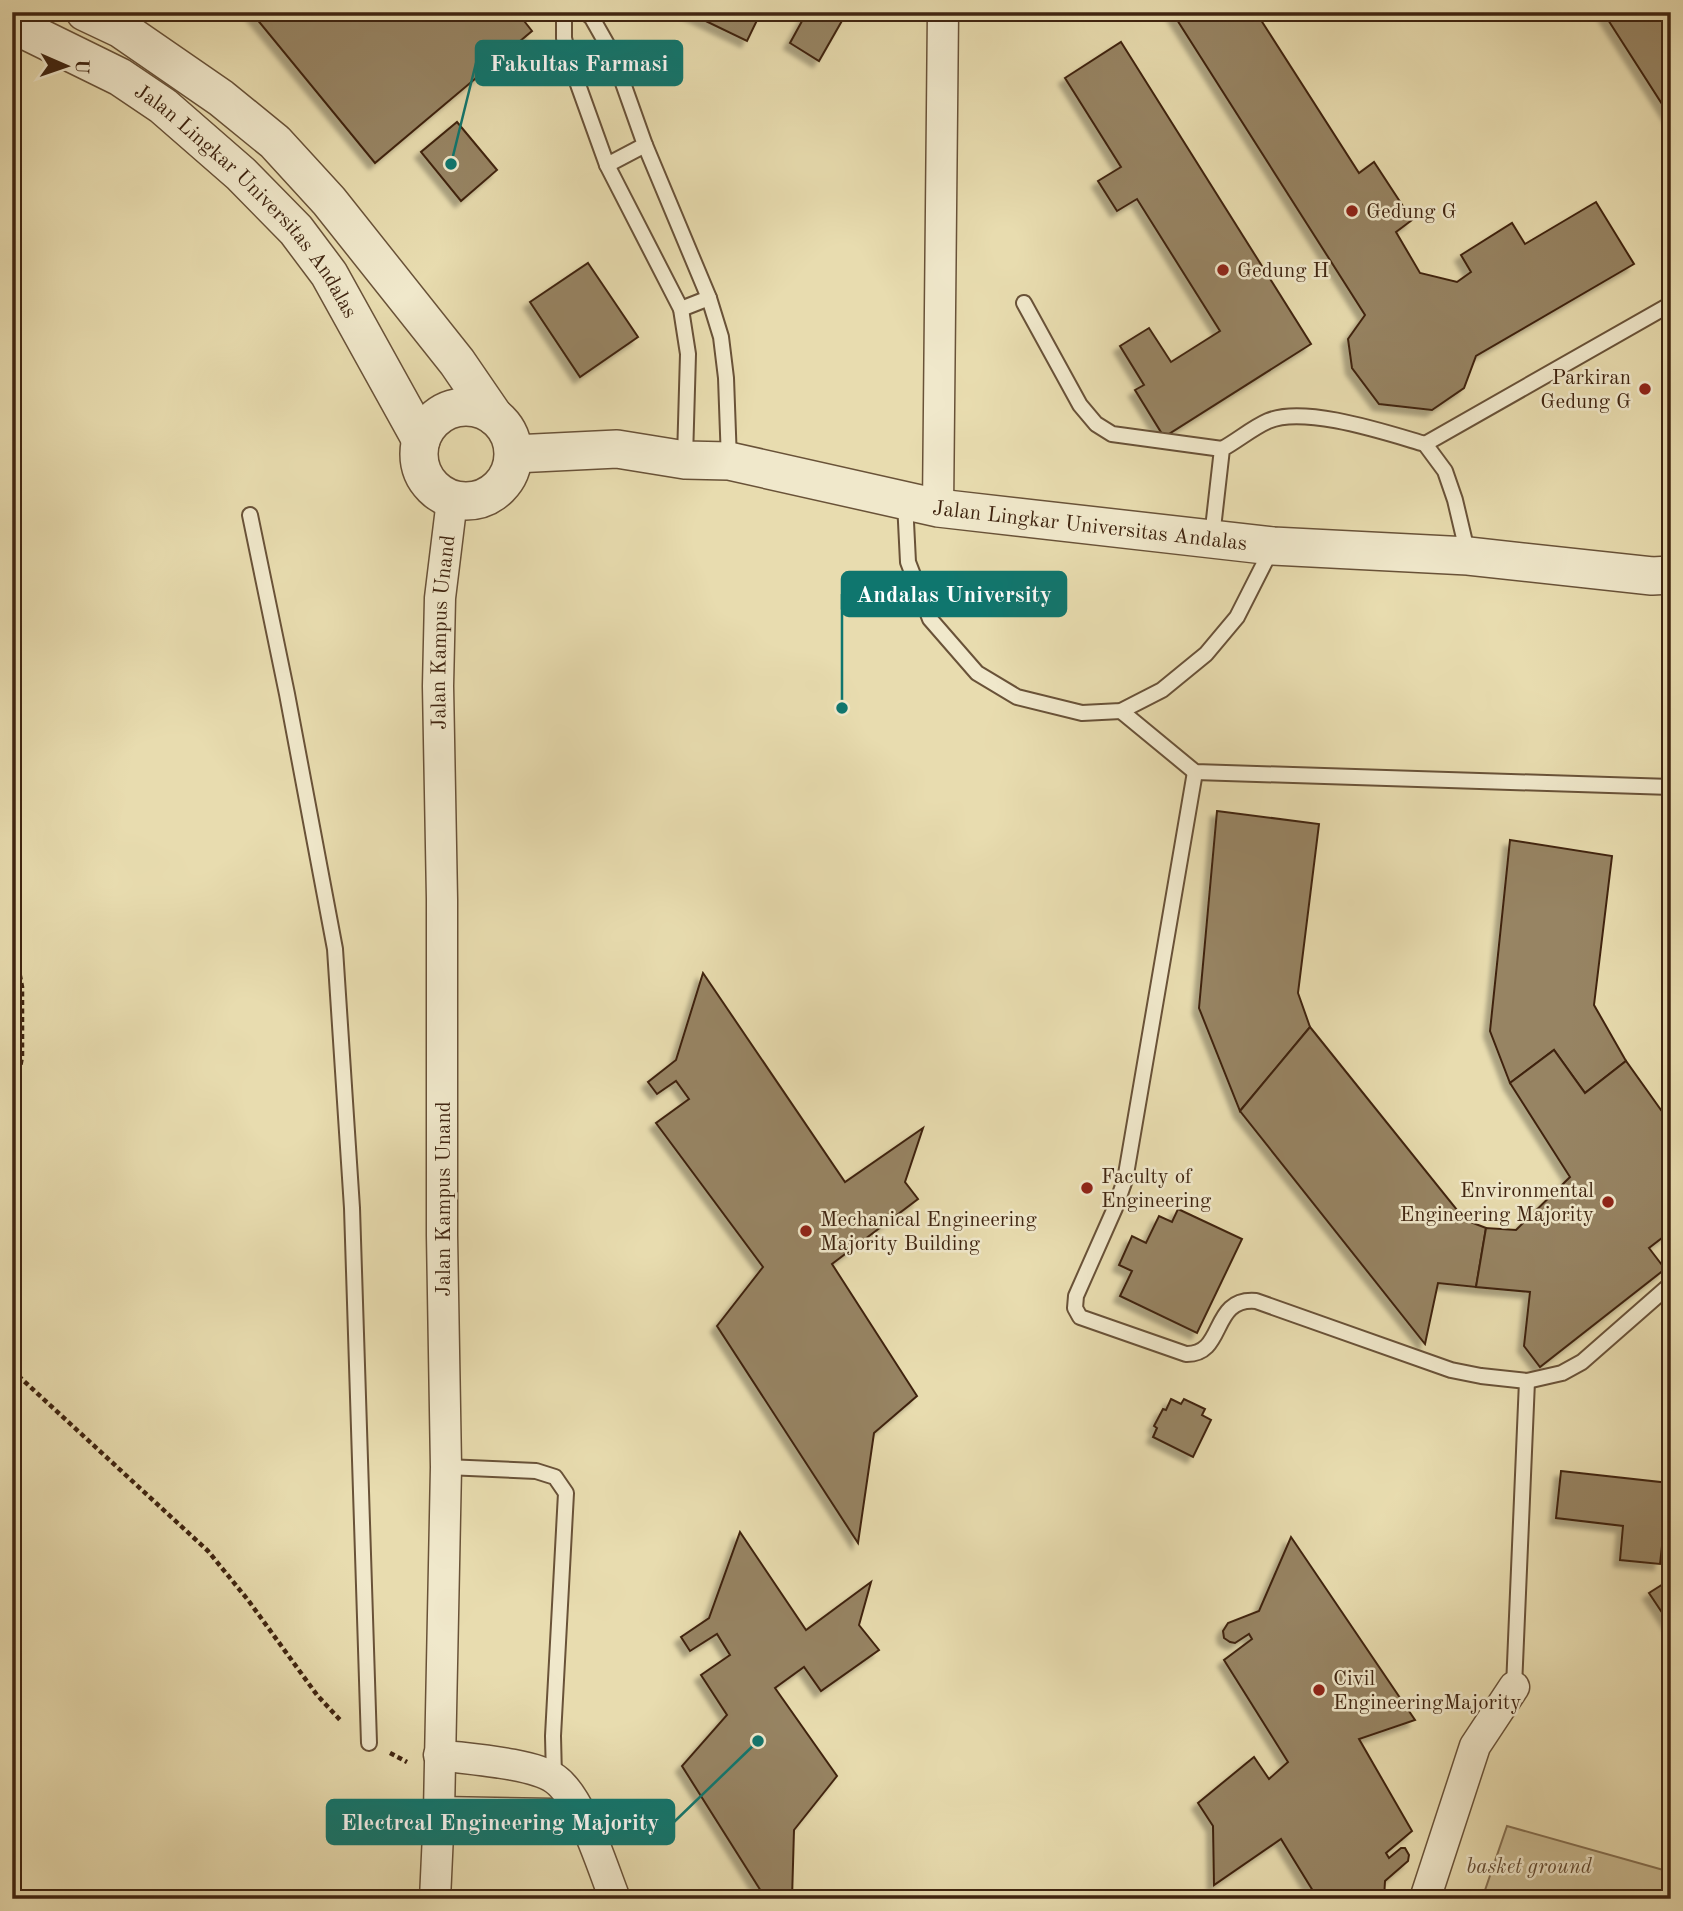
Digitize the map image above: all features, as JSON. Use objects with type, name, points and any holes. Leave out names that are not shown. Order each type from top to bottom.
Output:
[{"type":"street","name":"Jalan Lingkar Universitas Andalas","points":[[85,12],[121,29],[221,98],[275,142],[344,220],[457,362],[494,416]]},
{"type":"street","points":[[922,504],[943,12]]},
{"type":"street","name":"Jalan Lingkar Universitas Andalas","points":[[12,24],[120,76],[163,106],[259,192],[296,230],[329,274],[421,440]]},
{"type":"street","points":[[473,408],[494,416],[508,432],[514,454],[511,469],[505,483],[481,500],[452,500],[433,488],[421,470],[418,454],[421,440],[438,416],[451,409],[473,408]]},
{"type":"street","name":"Jalan Lingkar Universitas Andalas","points":[[514,454],[617,449],[685,460],[729,461],[922,504],[1211,540],[1273,546],[1468,556],[1653,576],[1671,575]]},
{"type":"street","name":"Jalan Kampus Unand","points":[[435,1899],[446,1467],[438,686],[440,598],[452,500]]},
{"type":"street","points":[[1426,1899],[1475,1746],[1514,1687]]},
{"type":"street","points":[[439,1767],[522,1768],[554,1778],[564,1787],[585,1823],[615,1899]]},
{"type":"street","points":[[439,1812],[553,1814],[585,1823]]},
{"type":"lane","points":[[564,12],[564,38],[571,65],[607,165],[681,309],[688,354],[685,460]]},
{"type":"lane","points":[[585,12],[592,18],[614,55],[645,145],[709,298],[721,337],[726,378],[729,461]]},
{"type":"lane","points":[[607,165],[645,145]]},
{"type":"lane","points":[[681,309],[709,298]]},
{"type":"lane","points":[[1024,303],[1080,405],[1096,424],[1112,434],[1222,449],[1268,421],[1293,415],[1347,423],[1425,443],[1445,471],[1468,556]]},
{"type":"lane","points":[[1425,443],[1671,304]]},
{"type":"lane","points":[[1211,540],[1222,449]]},
{"type":"lane","points":[[922,504],[908,562],[930,619],[977,673],[1017,697],[1082,713],[1121,711],[1162,690],[1206,654],[1237,617],[1273,546]]},
{"type":"lane","points":[[250,515],[285,681],[335,949],[352,1208],[369,1743]]},
{"type":"lane","points":[[1121,711],[1195,772],[1671,787]]},
{"type":"lane","points":[[1195,772],[1125,1180],[1076,1296],[1075,1308],[1080,1317],[1186,1354],[1194,1354],[1206,1349],[1229,1309],[1237,1303],[1256,1301],[1451,1370],[1527,1381],[1562,1373],[1581,1362],[1671,1284]]},
{"type":"lane","points":[[1514,1687],[1527,1381]]},
{"type":"lane","points":[[446,1467],[536,1471],[555,1477],[566,1493],[553,1736],[553,1814]]},
{"type":"path","points":[[12,933],[22,986],[22,1057],[12,1107]]},
{"type":"path","points":[[12,1370],[208,1551],[248,1600],[317,1695],[341,1721],[369,1743],[439,1767]]},
{"type":"green space","name":"basket ground","points":[[1507,1826],[1667,1871],[1661,1899],[1482,1899]]},
{"type":"building","points":[[251,12],[517,12],[532,31],[375,163]]},
{"type":"building","points":[[687,12],[761,12],[747,41]]},
{"type":"building","points":[[807,12],[847,12],[819,61],[790,43]]},
{"type":"building","name":"Gedung G","points":[[1172,12],[1265,12],[1259,17],[1359,173],[1374,162],[1412,220],[1396,232],[1420,273],[1457,282],[1471,272],[1461,255],[1512,223],[1525,244],[1596,202],[1634,264],[1476,356],[1464,388],[1432,410],[1379,404],[1352,368],[1348,339],[1365,315]]},
{"type":"building","points":[[1603,12],[1671,12],[1671,118]]},
{"type":"building","name":"Gedung H","points":[[1121,42],[1311,344],[1164,437],[1135,390],[1144,385],[1120,346],[1149,328],[1171,362],[1220,331],[1137,199],[1117,211],[1098,181],[1121,167],[1065,78]]},
{"type":"building","points":[[457,122],[497,170],[461,201],[421,152]]},
{"type":"building","points":[[588,263],[638,337],[580,377],[530,302]]},
{"type":"building","points":[[1217,811],[1319,824],[1298,993],[1310,1027],[1240,1111],[1199,1008]]},
{"type":"building","points":[[1510,840],[1612,856],[1594,1005],[1626,1061],[1585,1093],[1554,1050],[1510,1083],[1490,1031]]},
{"type":"building","name":"Mechanical Engineering Majority Building","points":[[703,973],[845,1182],[923,1128],[905,1182],[918,1199],[832,1264],[917,1396],[874,1433],[858,1543],[717,1326],[763,1267],[656,1123],[689,1099],[676,1081],[657,1094],[648,1082],[676,1060]]},
{"type":"building","points":[[1310,1027],[1465,1220],[1486,1228],[1476,1287],[1438,1283],[1425,1344],[1240,1111]]},
{"type":"building","name":"Environmental Engineering Majority","points":[[1554,1050],[1585,1093],[1626,1061],[1671,1124],[1671,1231],[1649,1248],[1665,1269],[1540,1367],[1524,1346],[1530,1292],[1476,1287],[1486,1228],[1516,1230],[1570,1177],[1510,1083]]},
{"type":"building","points":[[1178,1209],[1242,1239],[1197,1333],[1120,1296],[1132,1271],[1119,1265],[1132,1236],[1146,1243],[1159,1216],[1172,1222]]},
{"type":"building","points":[[1171,1399],[1181,1404],[1184,1399],[1205,1409],[1202,1415],[1211,1420],[1193,1457],[1153,1437],[1157,1428],[1154,1426]]},
{"type":"building","points":[[1561,1471],[1669,1483],[1660,1564],[1620,1560],[1623,1526],[1556,1518]]},
{"type":"building","points":[[740,1532],[806,1630],[871,1582],[859,1625],[879,1650],[821,1691],[804,1667],[775,1688],[837,1776],[794,1830],[792,1899],[766,1899],[682,1766],[727,1715],[701,1675],[730,1655],[717,1634],[690,1651],[681,1637],[709,1618]]},
{"type":"building","name":"Civil EngineeringMajority","points":[[1291,1537],[1415,1720],[1359,1739],[1412,1831],[1386,1853],[1389,1858],[1401,1848],[1405,1848],[1409,1855],[1408,1861],[1385,1881],[1384,1899],[1318,1899],[1281,1839],[1214,1885],[1213,1826],[1198,1803],[1254,1757],[1269,1779],[1288,1762],[1224,1660],[1252,1639],[1249,1634],[1235,1643],[1230,1642],[1224,1638],[1223,1631],[1228,1623],[1259,1611]]},
{"type":"building","points":[[1671,1579],[1671,1626],[1649,1593]]},
{"type":"place","name":"Fakultas Farmasi","points":[[451,164]]},
{"type":"place","name":"Gedung G","points":[[1352,211]]},
{"type":"place","name":"Gedung H","points":[[1223,270]]},
{"type":"place","name":"Parkiran Gedung G","points":[[1645,389]]},
{"type":"place","name":"Andalas University","points":[[842,708]]},
{"type":"place","name":"Faculty of Engineering","points":[[1087,1188]]},
{"type":"place","name":"Environmental Engineering Majority","points":[[1608,1202]]},
{"type":"place","name":"Mechanical Engineering Majority Building","points":[[806,1231]]},
{"type":"place","name":"Civil EngineeringMajority","points":[[1319,1690]]},
{"type":"place","name":"Electrcal Engineering Majority","points":[[758,1741]]}]
